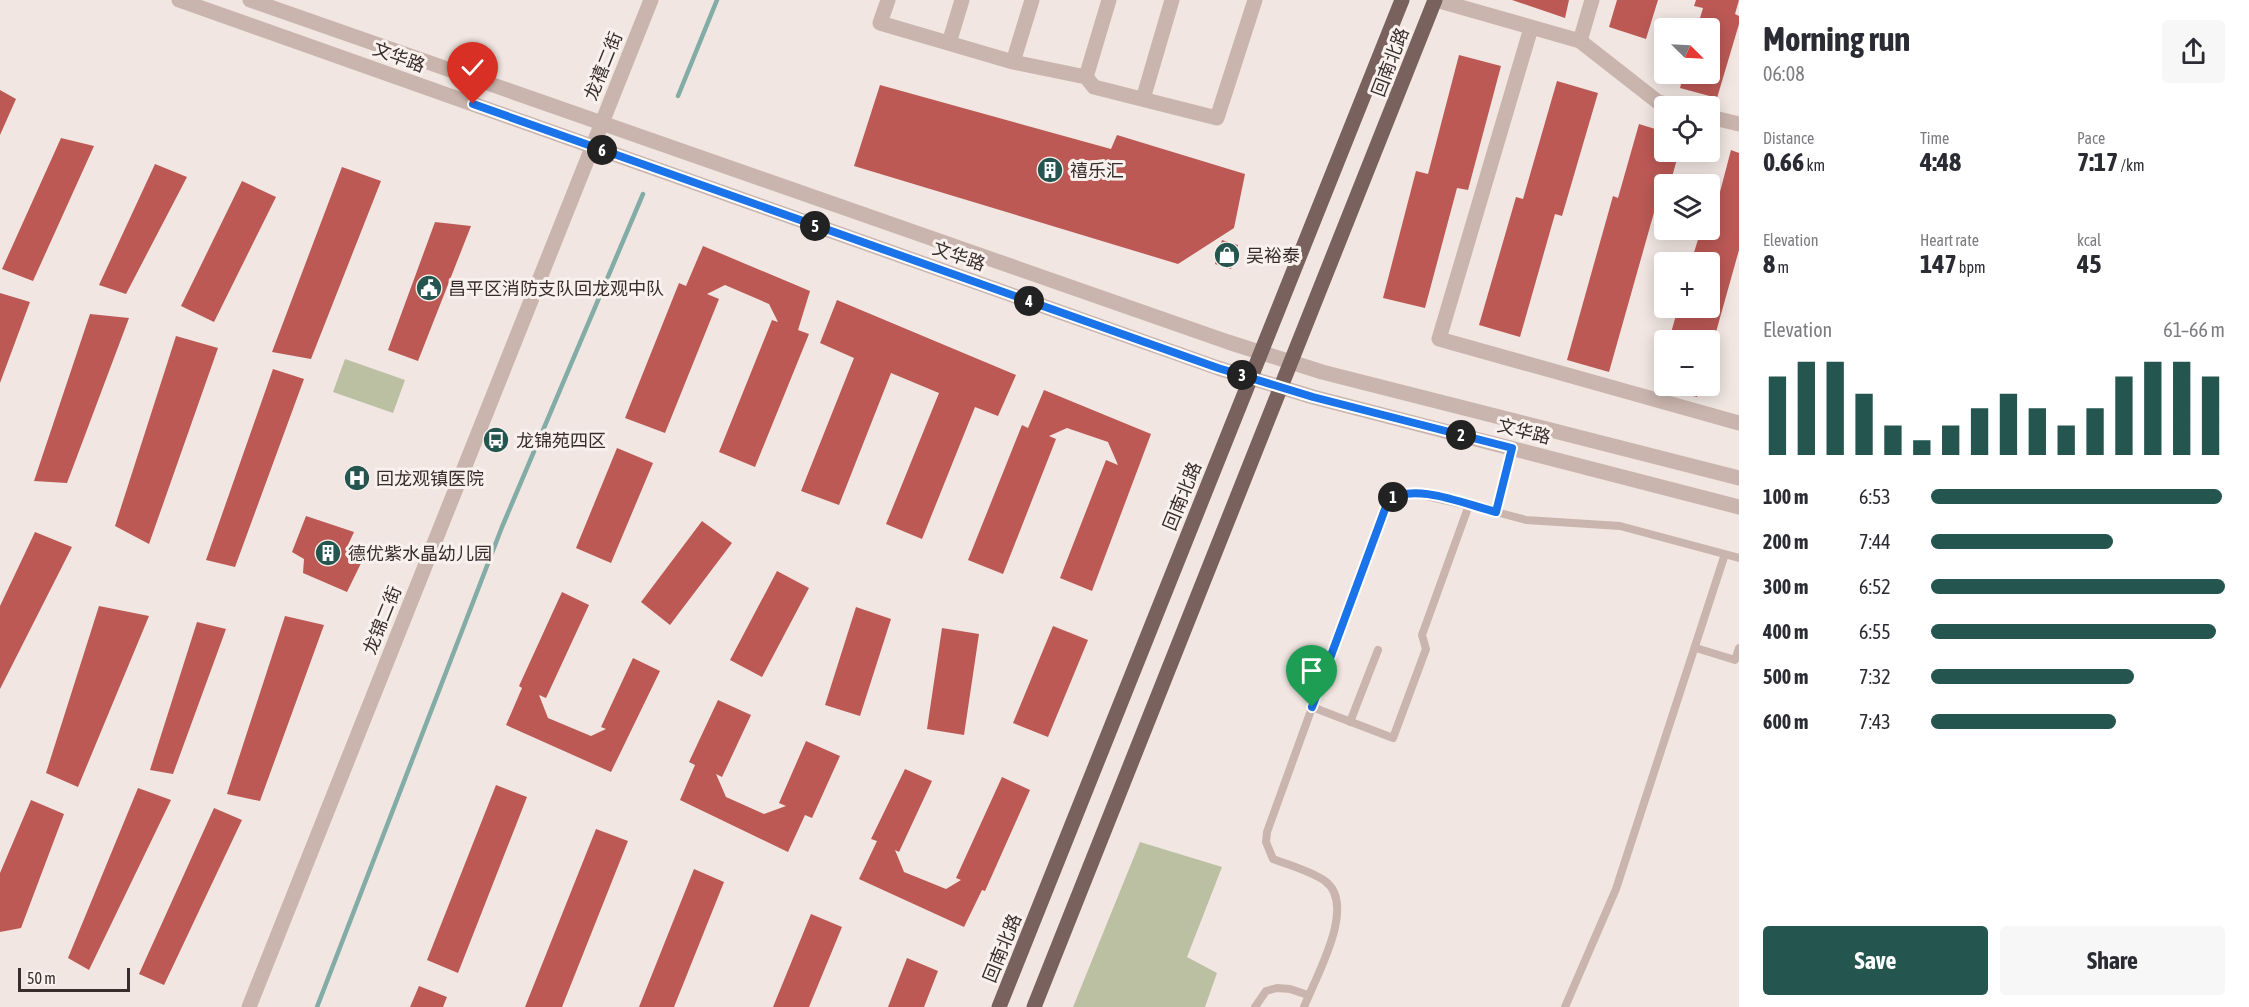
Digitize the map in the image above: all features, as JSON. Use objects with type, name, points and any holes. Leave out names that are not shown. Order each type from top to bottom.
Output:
[{"type":"main road","name":"回南北路","points":[[999,1007],[1402,0]]},
{"type":"main road","name":"回南北路","points":[[1034,1007],[1436,0]]},
{"type":"street","name":"文华路","points":[[179,0],[1251,378],[1739,507]]},
{"type":"street","name":"文华路","points":[[250,0],[1292,362],[1739,478]]},
{"type":"street","name":"龙禧二街","points":[[592,146],[651,0]]},
{"type":"street","points":[[888,0],[880,23],[1013,62],[1086,77],[1094,87],[1217,118],[1255,0]]},
{"type":"street","points":[[949,43],[962,0]]},
{"type":"street","points":[[1013,62],[1032,0]]},
{"type":"street","points":[[1086,77],[1109,0]]},
{"type":"street","points":[[1143,99],[1172,0]]},
{"type":"street","points":[[1436,0],[1580,41],[1654,99]]},
{"type":"street","points":[[1580,41],[1592,0]]},
{"type":"street","points":[[1531,28],[1439,339],[1739,423]]},
{"type":"street","points":[[1720,119],[1739,124]]},
{"type":"street","name":"龙锦二街","points":[[249,1007],[592,146]]},
{"type":"lane","points":[[1496,512],[1512,448]]},
{"type":"lane","points":[[1304,1007],[1335,929],[1339,912],[1337,900],[1333,890],[1325,881],[1273,859],[1266,842],[1267,832],[1388,501],[1398,493],[1408,492],[1526,520],[1620,526],[1739,558]]},
{"type":"lane","points":[[1312,707],[1393,738],[1426,649],[1422,635],[1469,505]]},
{"type":"lane","points":[[1565,1007],[1616,889],[1725,554]]},
{"type":"lane","points":[[1696,648],[1735,660],[1739,648]]},
{"type":"lane","points":[[1350,722],[1378,650]]},
{"type":"lane","points":[[1255,1007],[1266,991],[1277,988],[1308,995]]},
{"type":"green space","points":[[345,359],[405,380],[393,413],[333,392]]},
{"type":"green space","points":[[1140,842],[1222,867],[1187,957],[1217,973],[1205,1007],[1073,1007]]},
{"type":"building","points":[[1512,0],[1569,0],[1565,18]]},
{"type":"building","points":[[1617,0],[1658,0],[1646,39],[1609,27]]},
{"type":"building","points":[[1696,0],[1739,0],[1735,14],[1739,16],[1739,24],[1718,96],[1680,88],[1681,84],[1720,84],[1720,18],[1700,18],[1703,8],[1694,6]]},
{"type":"building","points":[[1459,55],[1501,66],[1468,190],[1457,188],[1425,308],[1383,298],[1416,171],[1428,174]]},
{"type":"building","points":[[1557,81],[1598,93],[1562,216],[1555,214],[1520,337],[1479,325],[1516,197],[1523,199]]},
{"type":"building","name":"禧乐汇","points":[[880,85],[1111,149],[1117,135],[1245,174],[1234,228],[1178,264],[854,166]]},
{"type":"building","points":[[0,90],[16,99],[0,135]]},
{"type":"building","points":[[1639,124],[1654,129],[1654,162],[1676,162],[1673,174],[1654,174],[1654,213],[1609,372],[1567,360],[1613,196],[1618,198]]},
{"type":"building","points":[[61,138],[94,146],[33,281],[2,269]]},
{"type":"building","points":[[1731,150],[1739,153],[1739,250],[1720,318],[1720,252],[1694,252],[1698,240],[1720,240],[1720,192]]},
{"type":"building","points":[[155,164],[187,177],[126,294],[99,285]]},
{"type":"building","points":[[342,167],[381,181],[311,359],[272,352]]},
{"type":"building","points":[[242,181],[276,197],[214,322],[181,306]]},
{"type":"building","name":"昌平区消防支队回龙观中队","points":[[435,222],[471,226],[418,361],[388,350]]},
{"type":"building","name":"吴裕泰","points":[[1222,240],[1238,245],[1231,269],[1215,264]]},
{"type":"building","points":[[703,246],[810,291],[798,330],[809,334],[755,467],[719,452],[772,320],[778,322],[769,304],[725,285],[707,294],[719,299],[665,433],[625,418],[679,283],[686,286]]},
{"type":"building","points":[[0,293],[30,302],[0,383]]},
{"type":"building","points":[[837,300],[1016,375],[998,416],[975,407],[922,539],[886,524],[939,393],[891,373],[839,505],[801,491],[854,358],[820,343]]},
{"type":"building","points":[[90,314],[129,318],[67,483],[34,481]]},
{"type":"building","points":[[1675,318],[1720,318],[1717,330],[1672,330]]},
{"type":"building","points":[[176,336],[218,348],[149,544],[115,526]]},
{"type":"building","points":[[273,369],[304,379],[235,567],[206,560]]},
{"type":"building","points":[[1044,390],[1151,434],[1092,591],[1060,578],[1106,460],[1118,465],[1108,442],[1067,428],[1049,436],[1056,439],[1003,574],[968,560],[1022,425],[1028,428]]},
{"type":"building","points":[[617,448],[653,463],[611,563],[576,548]]},
{"type":"building","name":"德优紫水晶幼儿园","points":[[306,516],[354,532],[348,545],[365,555],[347,592],[303,573],[304,559],[292,552]]},
{"type":"building","points":[[702,521],[732,543],[670,625],[641,602]]},
{"type":"building","points":[[35,532],[72,547],[0,689],[0,606]]},
{"type":"building","points":[[777,571],[809,588],[762,677],[730,660]]},
{"type":"building","points":[[562,592],[589,605],[546,698],[539,695],[548,718],[591,736],[606,729],[601,727],[633,658],[660,671],[611,772],[506,725],[522,688],[519,686]]},
{"type":"building","points":[[99,606],[149,616],[78,787],[46,773]]},
{"type":"building","points":[[856,607],[891,619],[860,716],[825,705]]},
{"type":"building","points":[[285,616],[324,625],[260,801],[227,794]]},
{"type":"building","points":[[197,622],[226,629],[173,774],[150,770]]},
{"type":"building","points":[[1053,626],[1088,640],[1048,737],[1013,723]]},
{"type":"building","points":[[942,628],[979,634],[964,735],[927,729]]},
{"type":"building","points":[[718,700],[751,715],[722,777],[716,774],[726,797],[764,814],[786,806],[779,803],[806,741],[840,756],[812,818],[805,815],[788,852],[680,800],[695,765],[689,762]]},
{"type":"building","points":[[905,769],[932,781],[899,852],[895,850],[904,872],[946,889],[961,880],[956,878],[1002,777],[1030,790],[985,891],[982,890],[964,927],[859,879],[877,841],[871,839]]},
{"type":"building","points":[[496,785],[527,797],[458,973],[427,960]]},
{"type":"building","points":[[138,788],[171,800],[89,970],[68,958]]},
{"type":"building","points":[[31,800],[64,814],[21,928],[0,932],[0,873]]},
{"type":"building","points":[[214,808],[242,820],[164,985],[139,974]]},
{"type":"building","points":[[596,829],[628,841],[562,1007],[525,1007]]},
{"type":"building","points":[[694,869],[724,882],[674,1007],[639,1007]]},
{"type":"building","points":[[811,914],[842,927],[809,1007],[773,1007]]},
{"type":"building","points":[[907,958],[938,971],[924,1007],[888,1007]]},
{"type":"building","points":[[419,986],[447,997],[443,1007],[410,1007]]},
{"type":"waterway","points":[[678,96],[717,0]]},
{"type":"waterway","points":[[317,1007],[502,527],[643,194]]},
{"type":"place","name":"禧乐汇","points":[[1050,170]]},
{"type":"place","name":"吴裕泰","points":[[1227,255]]},
{"type":"place","name":"昌平区消防支队回龙观中队","points":[[429,288]]},
{"type":"place","name":"龙锦苑四区","points":[[496,440]]},
{"type":"place","name":"回龙观镇医院","points":[[357,478]]},
{"type":"place","name":"德优紫水晶幼儿园","points":[[328,553]]},
{"type":"route","points":[[473,104],[1218,368],[1313,397],[1512,448],[1496,512],[1421,493],[1398,493],[1388,501],[1312,707]]}]
